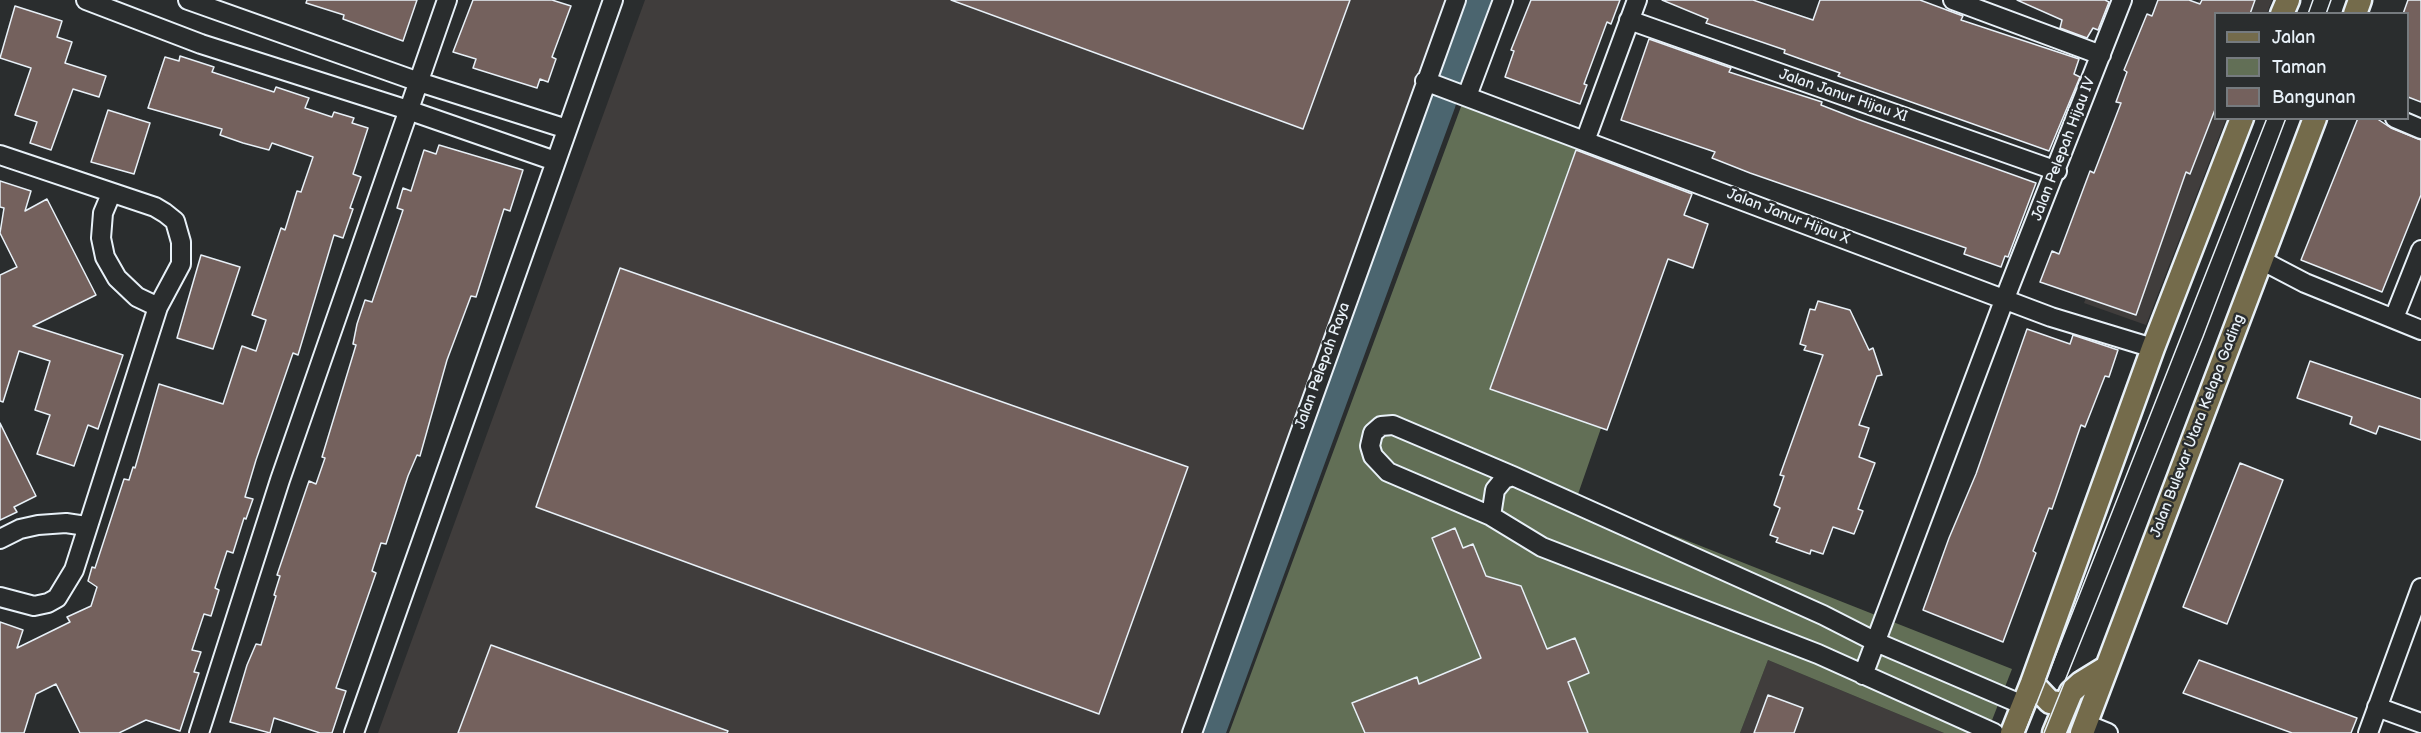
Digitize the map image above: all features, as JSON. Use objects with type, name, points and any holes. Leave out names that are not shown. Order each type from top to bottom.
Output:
[{"type":"main road","points":[[2012,733],[2153,348],[2241,120]]},
{"type":"main road","name":"Jalan Bulevar Utara Kelapa Gading","points":[[2084,729],[2314,120]]},
{"type":"main road","points":[[2054,733],[2065,704],[2081,683],[2107,667]]},
{"type":"main road","points":[[2032,683],[2050,702],[2065,704]]},
{"type":"street","points":[[86,0],[201,44],[408,110],[555,161]]},
{"type":"street","points":[[188,0],[419,82],[567,129]]},
{"type":"street","points":[[199,733],[280,480],[447,0]]},
{"type":"street","points":[[354,733],[613,0]]},
{"type":"street","name":"Jalan Pelepah Raya","points":[[1192,733],[1456,0]]},
{"type":"street","points":[[1459,93],[1503,0]]},
{"type":"street","points":[[1585,141],[1637,0]]},
{"type":"street","points":[[1953,0],[2101,55]]},
{"type":"street","name":"Jalan Pelepah Hijau IV","points":[[1863,675],[2005,298],[2057,171],[2122,0]]},
{"type":"street","name":"Jalan Janur Hijau XI","points":[[1629,20],[2057,171]]},
{"type":"street","name":"Jalan Janur Hijau X","points":[[1425,81],[2051,316],[2153,348]]},
{"type":"street","points":[[2400,120],[2421,129]]},
{"type":"street","points":[[0,155],[155,207],[175,222],[181,242],[182,264],[158,307],[86,526],[74,570],[57,598],[34,606],[0,597]]},
{"type":"street","points":[[111,194],[103,213],[101,238],[105,257],[117,278],[136,297],[158,307]]},
{"type":"street","points":[[2394,318],[2421,250]]},
{"type":"street","points":[[2261,260],[2305,283],[2421,330]]},
{"type":"street","points":[[1994,733],[1818,654],[1542,547],[1491,516],[1388,472],[1372,456],[1370,446],[1373,433],[1381,426],[1392,425],[1513,476],[1823,615],[1876,642],[2023,705]]},
{"type":"street","points":[[1491,516],[1495,490],[1503,479],[1513,476]]},
{"type":"street","points":[[0,540],[20,529],[38,525],[66,523],[86,526]]},
{"type":"street","points":[[2368,733],[2419,597]]},
{"type":"street","points":[[2377,707],[2421,723]]},
{"type":"street","points":[[2084,729],[2108,733]]},
{"type":"shaded area","points":[[645,0],[1452,0],[1286,459],[1183,733],[378,733]]},
{"type":"shaded area","points":[[2199,0],[2272,0],[2267,12],[2214,12],[2214,120],[2226,120],[2146,325],[2084,303]]},
{"type":"shaded area","points":[[1768,660],[1944,733],[1740,733]]},
{"type":"green space","points":[[1462,104],[1684,190],[1577,497],[2012,669],[1987,733],[1944,733],[1768,660],[1740,733],[1229,733]]},
{"type":"building","points":[[307,0],[417,0],[403,41],[343,19],[344,15],[306,3]]},
{"type":"building","points":[[473,0],[552,0],[571,6],[552,57],[556,59],[548,82],[540,79],[537,88],[473,68],[476,59],[453,52]]},
{"type":"building","points":[[951,0],[1350,0],[1303,129]]},
{"type":"building","points":[[1531,0],[1620,0],[1611,24],[1607,22],[1584,84],[1587,85],[1580,104],[1505,77],[1514,51],[1511,50]]},
{"type":"building","points":[[1662,0],[1753,0],[1813,20],[1820,0],[1920,0],[1963,16],[1961,20],[2079,59],[2074,74],[2080,77],[2049,151],[1838,76],[1840,73],[1784,53],[1785,50],[1706,23],[1708,19]]},
{"type":"building","points":[[2017,0],[2105,0],[2109,2],[2098,30],[2093,28],[2087,38],[2060,28],[2062,20]]},
{"type":"building","points":[[2158,0],[2189,0],[2200,4],[2202,0],[2255,0],[2251,12],[2214,12],[2214,112],[2190,174],[2186,172],[2136,315],[2040,282],[2052,251],[2059,254],[2090,171],[2094,173],[2121,103],[2116,102],[2127,72],[2124,70],[2147,14],[2152,16]]},
{"type":"building","points":[[2408,0],[2421,0],[2421,102],[2409,97],[2409,12],[2404,12]]},
{"type":"building","points":[[15,6],[62,21],[57,37],[72,42],[65,63],[106,76],[99,97],[73,89],[51,150],[30,143],[37,122],[15,115],[31,68],[0,58]]},
{"type":"building","points":[[1649,39],[1731,68],[1729,72],[1822,102],[1821,105],[1857,119],[2036,183],[2008,257],[2005,256],[2001,267],[1964,254],[1966,248],[1750,173],[1712,158],[1715,152],[1621,120]]},
{"type":"building","points":[[180,56],[214,67],[212,72],[274,92],[276,87],[309,98],[305,108],[332,117],[334,112],[354,118],[352,123],[368,128],[353,174],[361,177],[350,208],[353,209],[343,238],[334,235],[298,355],[293,353],[256,460],[245,497],[253,499],[246,519],[244,518],[233,553],[227,551],[215,588],[219,590],[211,616],[204,614],[192,650],[201,652],[194,672],[199,673],[180,731],[146,720],[119,733],[80,733],[56,684],[36,694],[24,733],[0,733],[0,622],[23,630],[17,648],[70,622],[67,617],[91,606],[97,587],[88,581],[92,567],[95,568],[124,479],[129,480],[133,467],[135,468],[159,384],[223,404],[242,346],[256,351],[266,320],[252,315],[281,228],[285,230],[297,191],[301,192],[313,157],[272,143],[269,150],[243,143],[220,135],[222,129],[148,108],[165,57],[179,61]]},
{"type":"building","points":[[108,110],[150,123],[134,174],[91,162]]},
{"type":"building","points":[[2357,120],[2379,120],[2391,128],[2421,140],[2421,195],[2382,292],[2301,260]]},
{"type":"building","points":[[439,145],[523,170],[510,211],[504,209],[476,297],[471,296],[447,360],[420,456],[417,455],[408,476],[386,544],[381,543],[372,571],[376,573],[336,688],[346,691],[332,733],[320,733],[274,718],[270,733],[230,722],[247,665],[256,644],[261,645],[276,596],[274,595],[280,576],[277,575],[309,481],[316,484],[325,458],[322,457],[356,345],[353,344],[357,324],[365,300],[372,302],[403,210],[397,208],[403,188],[411,191],[424,150],[436,154]]},
{"type":"building","points":[[1576,150],[1692,194],[1684,215],[1708,224],[1693,268],[1668,259],[1607,430],[1490,389]]},
{"type":"building","points":[[0,181],[31,191],[25,211],[47,199],[96,295],[33,326],[123,355],[98,429],[88,425],[74,466],[37,454],[50,415],[35,410],[50,361],[19,351],[3,402],[0,401],[0,275],[17,267],[0,233],[4,208],[0,207]]},
{"type":"building","points":[[201,255],[240,267],[213,349],[177,338]]},
{"type":"building","points":[[620,268],[1188,467],[1099,714],[536,507]]},
{"type":"building","points":[[1818,301],[1850,310],[1869,350],[1873,348],[1882,375],[1877,376],[1859,425],[1869,428],[1859,457],[1875,463],[1858,509],[1863,511],[1854,534],[1833,527],[1823,554],[1811,550],[1810,554],[1776,542],[1778,538],[1770,535],[1780,508],[1774,505],[1784,476],[1780,475],[1823,355],[1804,350],[1806,346],[1800,344],[1810,309],[1815,310]]},
{"type":"building","points":[[2027,329],[2070,344],[2073,335],[2118,350],[2109,377],[2105,376],[2085,427],[2081,425],[2052,509],[2049,508],[2033,551],[2036,553],[2003,642],[1923,610],[1949,538],[1976,474]]},
{"type":"building","points":[[2310,361],[2421,399],[2421,440],[2379,426],[2376,434],[2350,424],[2352,417],[2297,398]]},
{"type":"building","points":[[0,423],[36,496],[14,507],[17,512],[0,520]]},
{"type":"building","points":[[2240,463],[2283,480],[2227,624],[2183,607]]},
{"type":"building","points":[[1455,528],[1463,548],[1473,544],[1486,576],[1521,586],[1547,649],[1575,638],[1589,673],[1568,682],[1588,733],[1365,733],[1352,703],[1417,677],[1419,684],[1481,658],[1432,538]]},
{"type":"building","points":[[491,645],[728,731],[727,733],[458,733]]},
{"type":"building","points":[[2199,660],[2357,718],[2351,733],[2292,733],[2183,693]]},
{"type":"building","points":[[1768,695],[1803,708],[1794,733],[1754,733]]},
{"type":"waterway","points":[[1450,75],[1478,0]]},
{"type":"waterway","points":[[1209,733],[1440,102]]},
{"type":"tram line","points":[[2309,12],[2313,0]]},
{"type":"tram line","points":[[2327,12],[2331,0]]},
{"type":"tram line","points":[[2025,733],[2266,120]]},
{"type":"tram line","points":[[2044,733],[2203,337],[2285,120]]}]
